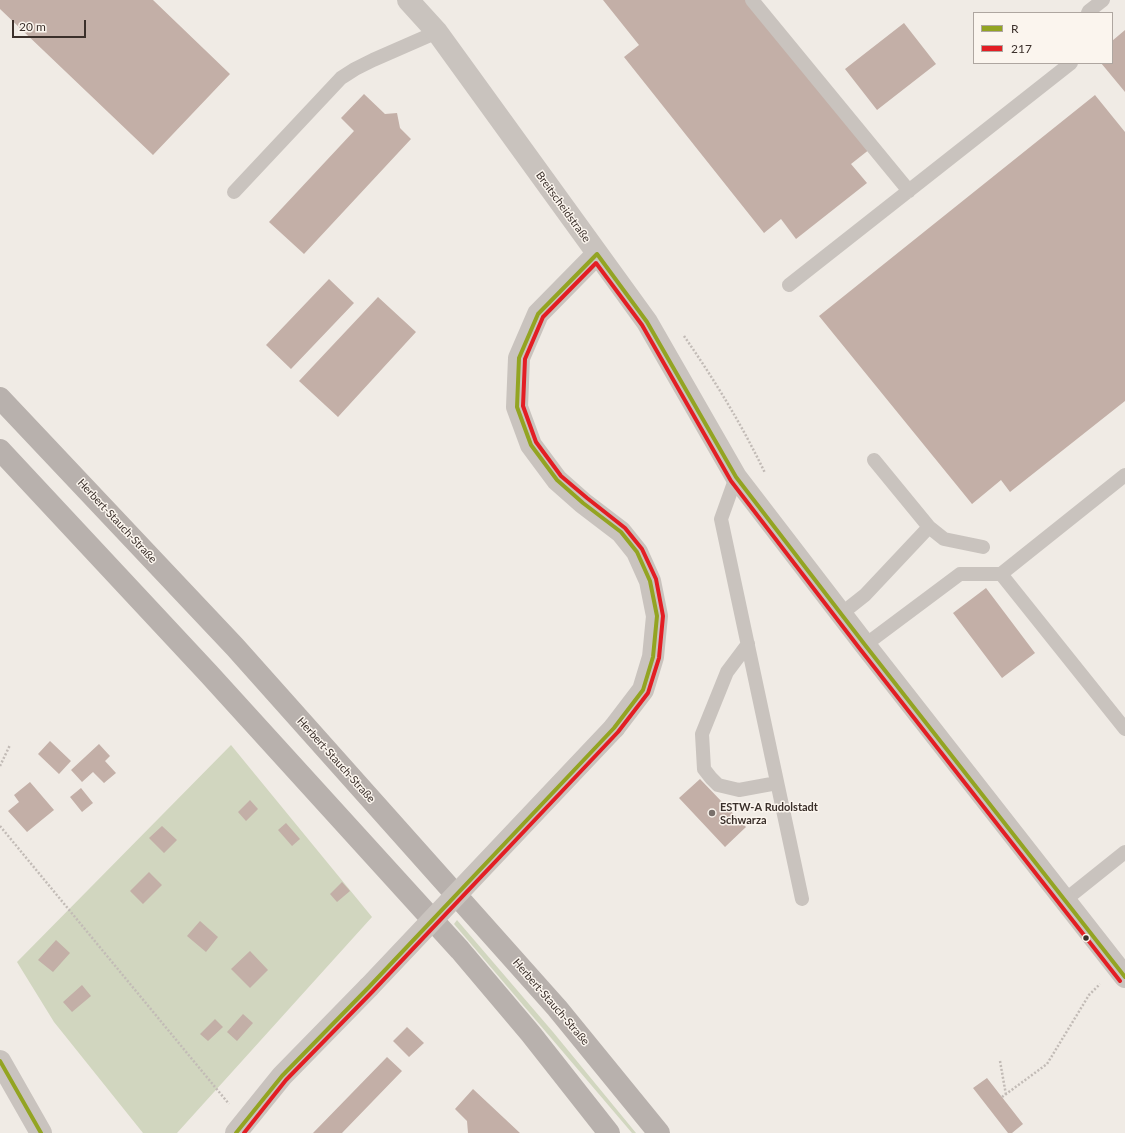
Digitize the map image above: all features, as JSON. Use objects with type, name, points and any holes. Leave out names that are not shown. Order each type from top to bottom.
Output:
[{"type":"main road","name":"Herbert-Stauch-Straße","points":[[0,398],[235,647],[557,1008],[659,1133]]},
{"type":"main road","points":[[0,450],[209,674],[460,950],[531,1034],[609,1133]]},
{"type":"street","name":"Breitscheidstraße","points":[[408,0],[437,32],[647,322],[736,477],[865,645],[1121,972]]},
{"type":"street","points":[[240,1128],[282,1076],[614,728],[643,690],[653,657],[657,616],[650,581],[637,552],[621,532],[583,503],[557,480],[531,445],[517,407],[519,358],[538,314],[597,254]]},
{"type":"street","points":[[0,1061],[41,1133]]},
{"type":"lane","points":[[752,0],[909,191]]},
{"type":"lane","points":[[1088,12],[1103,0]]},
{"type":"lane","points":[[234,192],[341,78],[373,60],[437,32]]},
{"type":"lane","points":[[789,285],[1070,64]]},
{"type":"lane","points":[[874,460],[929,527],[944,539],[983,547]]},
{"type":"lane","points":[[865,645],[960,574],[1001,574],[1125,475]]},
{"type":"lane","points":[[736,477],[721,520],[802,899]]},
{"type":"lane","points":[[841,614],[865,595],[929,527]]},
{"type":"lane","points":[[1001,574],[1125,729]]},
{"type":"lane","points":[[748,644],[727,672],[702,734],[704,769],[718,785],[739,790],[777,783]]},
{"type":"lane","points":[[1065,900],[1125,852]]},
{"type":"path","points":[[0,766],[10,744]]},
{"type":"path","points":[[0,826],[240,1128]]},
{"type":"path","points":[[1002,1097],[1047,1064],[1089,995],[1121,972]]},
{"type":"path","points":[[1000,1061],[1006,1095]]},
{"type":"green space","points":[[231,745],[372,917],[177,1133],[143,1133],[54,1022],[17,962]]},
{"type":"green space","points":[[457,920],[553,1032],[636,1133],[632,1133],[454,924]]},
{"type":"building","points":[[0,0],[153,0],[230,74],[153,155],[0,9]]},
{"type":"building","points":[[603,0],[751,0],[870,149],[851,164],[867,183],[796,239],[781,219],[764,233],[624,57],[639,45]]},
{"type":"building","points":[[904,23],[936,64],[877,110],[845,69]]},
{"type":"building","points":[[1125,30],[1125,92],[1102,64],[1113,64],[1113,40]]},
{"type":"building","points":[[364,94],[385,114],[397,113],[400,128],[411,139],[304,254],[269,222],[354,131],[341,118]]},
{"type":"building","points":[[1095,95],[1125,132],[1125,401],[1010,492],[1001,480],[972,504],[819,316]]},
{"type":"building","points":[[329,279],[354,303],[291,369],[266,345]]},
{"type":"building","points":[[378,297],[416,332],[338,417],[299,381]]},
{"type":"building","points":[[986,588],[1035,653],[1002,678],[953,613]]},
{"type":"building","points":[[50,741],[71,761],[59,774],[38,754]]},
{"type":"building","points":[[99,744],[110,756],[105,761],[116,773],[104,783],[93,772],[82,782],[71,770]]},
{"type":"building","name":"ESTW-A Rudolstadt Schwarza","points":[[700,779],[746,827],[725,847],[679,798]]},
{"type":"building","points":[[30,782],[54,810],[27,832],[8,811],[19,802],[14,795]]},
{"type":"building","points":[[81,788],[93,803],[82,812],[70,797]]},
{"type":"building","points":[[250,800],[258,809],[246,821],[238,812]]},
{"type":"building","points":[[286,823],[300,839],[292,846],[278,830]]},
{"type":"building","points":[[162,826],[177,840],[164,853],[149,838]]},
{"type":"building","points":[[149,872],[162,885],[143,904],[130,891]]},
{"type":"building","points":[[342,882],[350,891],[337,902],[330,894]]},
{"type":"building","points":[[200,921],[218,937],[206,952],[187,936]]},
{"type":"building","points":[[56,940],[70,953],[53,972],[38,960]]},
{"type":"building","points":[[250,951],[268,970],[250,988],[231,969]]},
{"type":"building","points":[[82,985],[91,996],[72,1012],[63,1002]]},
{"type":"building","points":[[243,1014],[253,1023],[237,1041],[227,1032]]},
{"type":"building","points":[[215,1019],[223,1027],[208,1041],[200,1034]]},
{"type":"building","points":[[407,1027],[424,1043],[409,1057],[393,1041]]},
{"type":"building","points":[[387,1057],[402,1071],[342,1133],[313,1133]]},
{"type":"building","points":[[987,1078],[1023,1124],[1012,1133],[1008,1133],[973,1088]]},
{"type":"building","points":[[473,1089],[520,1133],[468,1133],[467,1121],[455,1109]]},
{"type":"transit line","name":"R","points":[[597,254],[647,322],[736,477],[865,645],[1125,977]]},
{"type":"transit line","name":"R","points":[[236,1133],[282,1076],[369,987],[614,728],[643,690],[653,657],[657,616],[650,581],[637,552],[621,532],[583,503],[557,480],[531,445],[517,407],[519,358],[538,314],[597,254]]},
{"type":"transit line","name":"217","points":[[244,1133],[286,1080],[373,991],[618,732],[648,693],[659,658],[663,616],[656,579],[642,549],[625,528],[561,476],[536,442],[523,406],[525,359],[543,317],[596,263],[642,325],[731,481],[860,649],[1120,981]]},
{"type":"transit line","name":"R","points":[[0,1061],[41,1133]]},
{"type":"place","name":"ESTW-A Rudolstadt Schwarza","points":[[712,813]]}]
